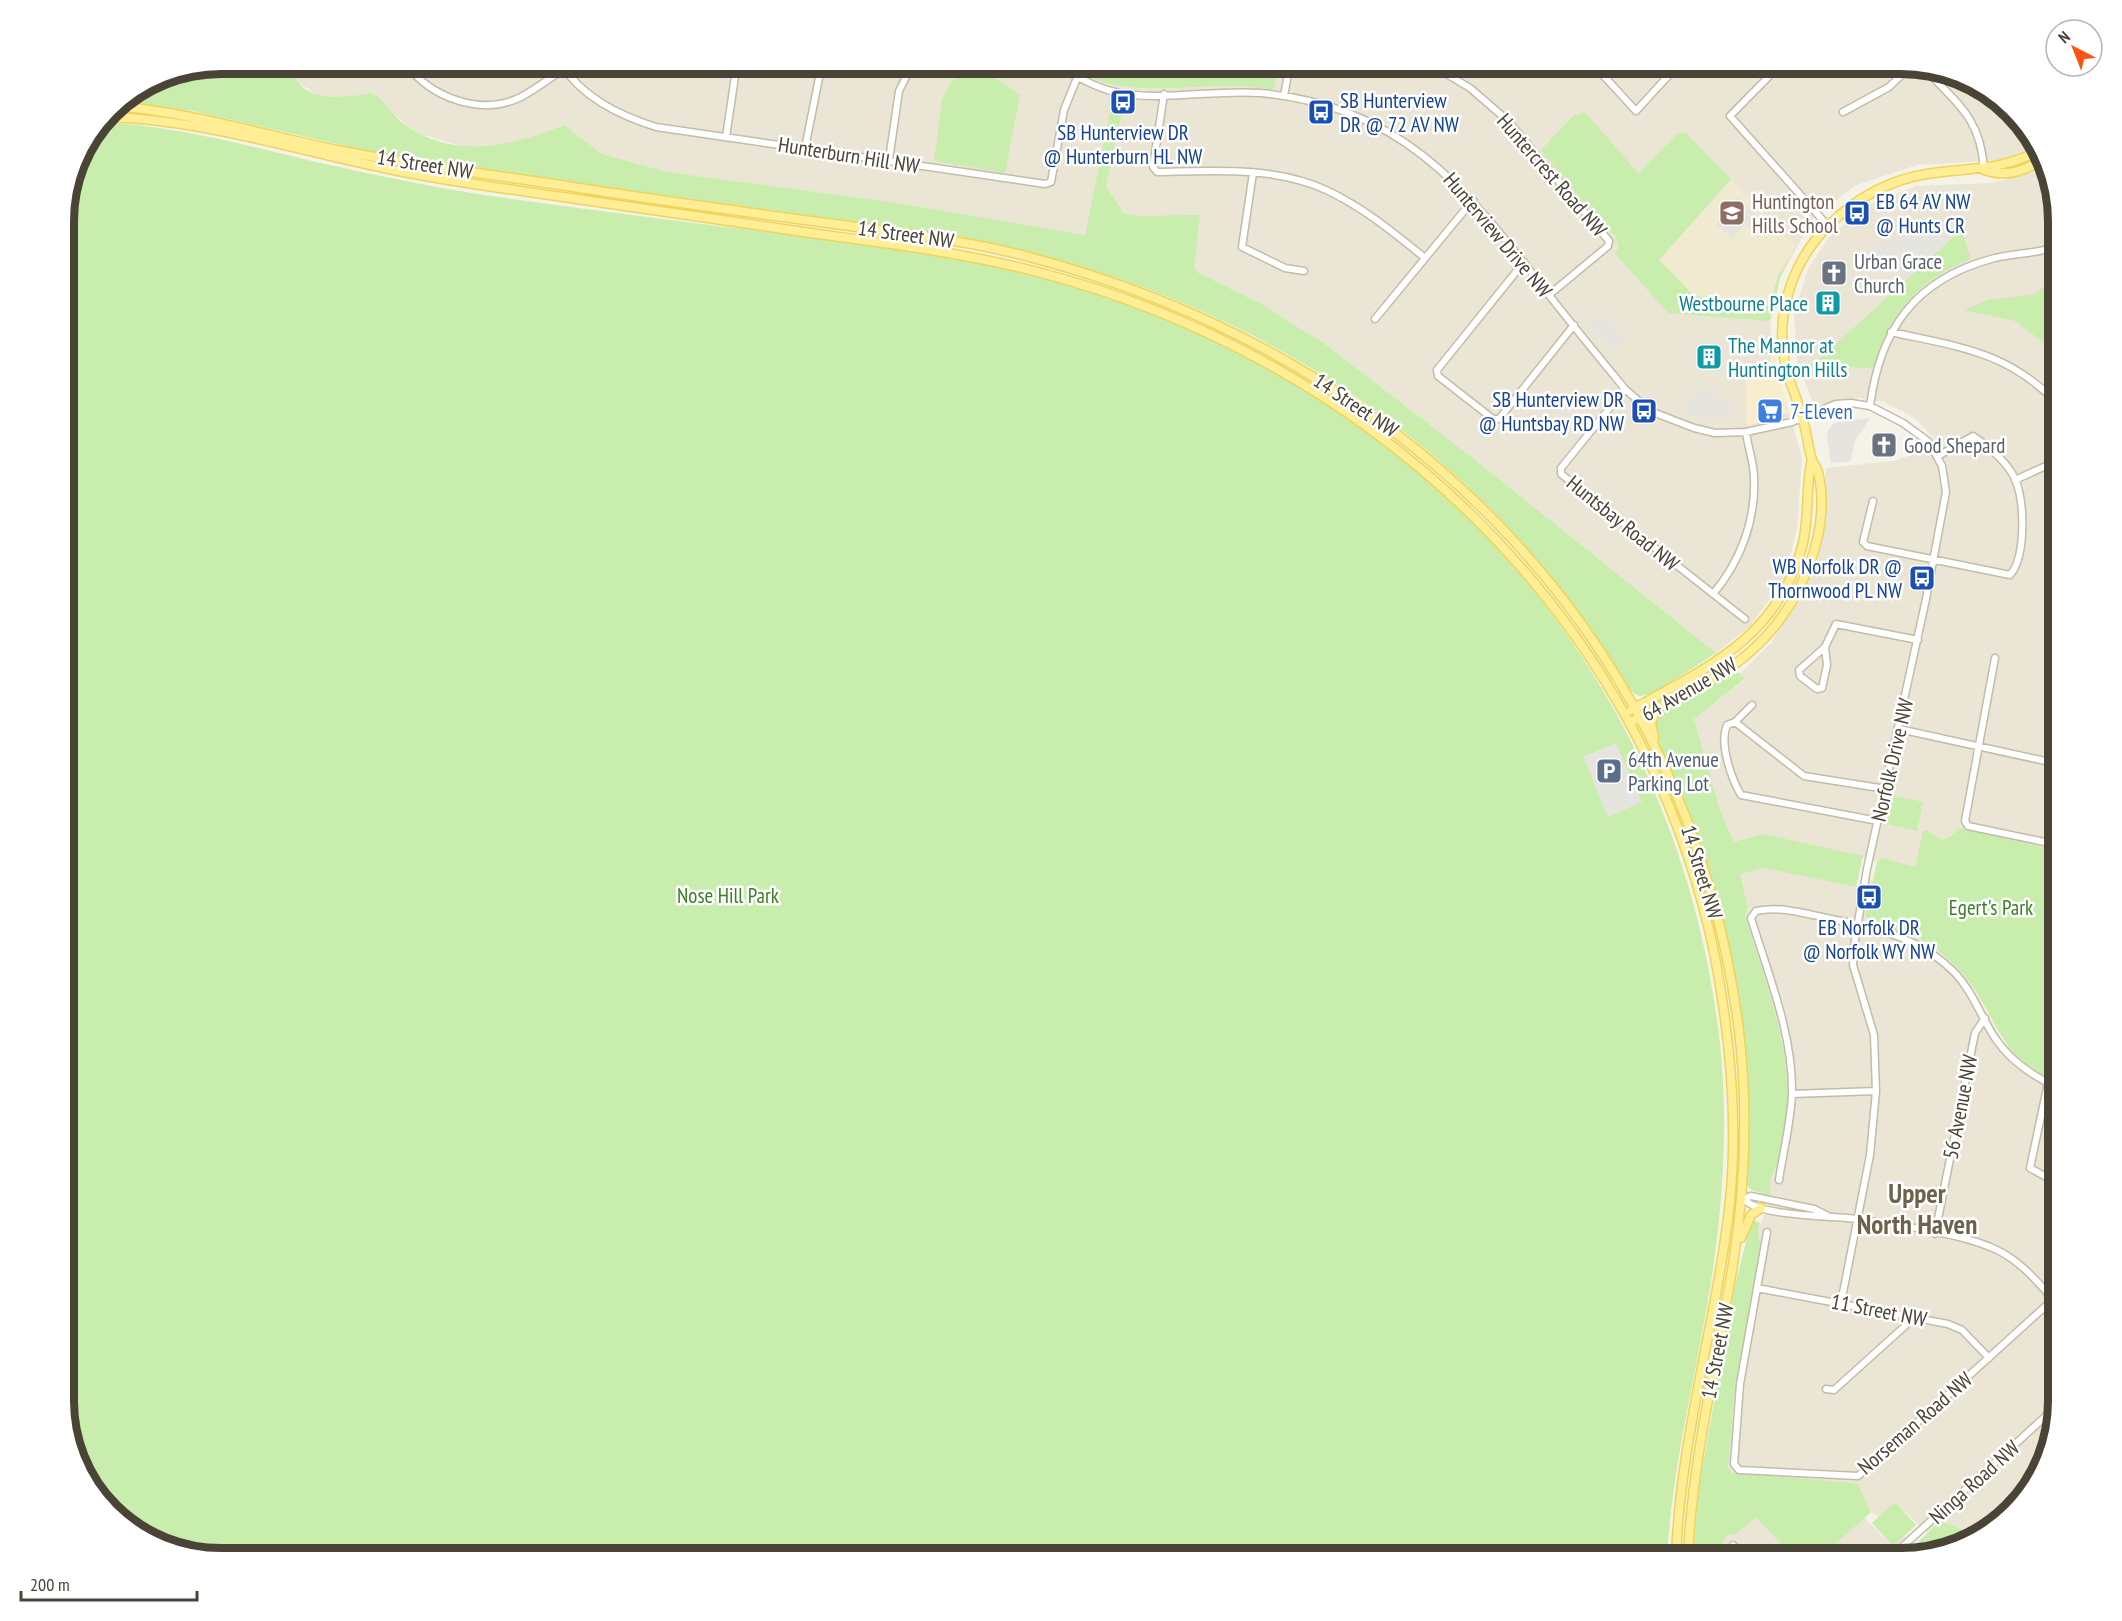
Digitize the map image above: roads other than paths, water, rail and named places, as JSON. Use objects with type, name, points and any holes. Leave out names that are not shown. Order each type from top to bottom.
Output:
[{"type":"main road","name":"14 Street NW","points":[[128,107],[215,120],[340,150],[393,160],[642,198],[946,239],[1028,256],[1098,277],[1162,300],[1243,337],[1301,368],[1341,393],[1413,445],[1478,503],[1514,540],[1567,603],[1627,693],[1665,770],[1700,856],[1726,954],[1739,1035],[1744,1104],[1743,1200],[1695,1474],[1689,1548]]},
{"type":"main road","name":"14 Street NW","points":[[116,118],[150,120],[212,130],[394,171],[631,208],[949,252],[1052,276],[1161,311],[1297,379],[1363,422],[1433,477],[1508,551],[1550,600],[1624,714],[1659,784],[1682,840],[1714,955],[1731,1077],[1730,1199],[1683,1472],[1677,1548]]},
{"type":"main road","name":"64 Avenue NW","points":[[1629,723],[1656,710],[1739,661],[1766,636],[1792,600],[1810,561],[1818,523],[1820,490],[1818,470],[1812,460],[1803,419],[1784,355],[1784,310],[1791,284],[1801,261],[1828,226],[1859,200],[1887,185],[1926,174],[1984,170],[2032,153]]},
{"type":"main road","name":"64 Avenue NW","points":[[1984,170],[1997,175],[2009,174],[2036,162]]},
{"type":"main road","name":"64 Avenue NW","points":[[1624,714],[1711,667],[1738,647],[1778,602],[1802,548],[1809,507],[1809,471],[1812,460]]},
{"type":"main road","points":[[1627,693],[1641,700],[1665,692]]},
{"type":"main road","points":[[1656,710],[1651,723],[1665,770]]},
{"type":"main road","points":[[1733,1264],[1745,1225],[1751,1215],[1761,1208]]},
{"type":"street","points":[[416,74],[428,87],[444,96],[466,103],[494,105],[520,98],[552,74]]},
{"type":"street","name":"Hunterburn Hill NW","points":[[569,74],[589,95],[609,109],[632,120],[656,127],[1007,179],[1051,182],[1064,110],[1077,78]]},
{"type":"street","points":[[726,137],[735,74]]},
{"type":"street","points":[[805,148],[820,74]]},
{"type":"street","points":[[889,160],[899,91],[907,74]]},
{"type":"street","name":"Hunterview Drive NW","points":[[1071,74],[1111,91],[1164,94],[1259,93],[1284,96],[1328,107],[1377,125],[1425,155],[1473,200],[1625,389],[1650,411],[1694,429],[1715,433],[1746,432],[1803,419]]},
{"type":"street","points":[[1284,96],[1288,74]]},
{"type":"street","name":"Huntercrest Road NW","points":[[1446,74],[1470,88],[1507,120],[1609,241],[1608,246],[1549,295]]},
{"type":"street","points":[[1602,74],[1636,111],[1670,74]]},
{"type":"street","points":[[1771,74],[1730,116],[1828,226]]},
{"type":"street","points":[[1843,112],[1888,87],[1902,74]]},
{"type":"street","points":[[1931,76],[1976,127],[1983,150],[1984,170]]},
{"type":"street","points":[[1164,94],[1153,167],[1157,172],[1253,173],[1291,178],[1324,189],[1376,219],[1425,258]]},
{"type":"street","points":[[1253,173],[1242,247],[1285,268],[1304,271]]},
{"type":"street","points":[[1375,319],[1473,200]]},
{"type":"street","points":[[1870,406],[1891,332],[1908,307],[1922,294],[1951,273],[1994,258],[2032,254],[2048,249]]},
{"type":"street","points":[[1524,262],[1437,370],[1438,376],[1493,419],[1498,419],[1574,325]]},
{"type":"street","points":[[1891,332],[1983,352],[2012,366],[2048,393]]},
{"type":"street","name":"Huntsbay Road NW","points":[[1625,389],[1561,468],[1561,474],[1745,619]]},
{"type":"street","name":"Norfolk Drive NW","points":[[1803,419],[1836,404],[1851,403],[1870,406],[1903,423],[1929,442],[1938,456],[1946,492],[1918,640],[1857,925],[1853,965],[1874,1035],[1875,1091],[1870,1155],[1841,1303]]},
{"type":"street","points":[[1713,594],[1724,582],[1746,538],[1753,506],[1754,478],[1746,432]]},
{"type":"street","points":[[1873,501],[1863,542],[1867,546],[2010,575],[2014,571],[2022,540],[2021,505],[2015,480],[2006,465],[1973,436],[1938,456]]},
{"type":"street","points":[[2015,480],[2048,465]]},
{"type":"street","points":[[1825,647],[1827,665],[1822,688],[1817,690],[1800,676],[1799,670],[1825,647],[1836,624],[1918,640]]},
{"type":"street","points":[[1995,658],[1965,821],[1968,826],[2048,843]]},
{"type":"street","points":[[1752,705],[1735,722],[1727,725],[1723,734],[1734,784],[1742,795],[1878,821]]},
{"type":"street","points":[[1735,722],[1804,776],[1886,789]]},
{"type":"street","points":[[1899,729],[2048,760]]},
{"type":"street","points":[[1779,1180],[1792,1094],[1790,1060],[1784,1028],[1751,918],[1756,910],[1774,907],[1908,939],[1941,960],[1957,974],[1975,999],[1996,1039],[2011,1057],[2026,1071],[2048,1083],[2030,1168],[2048,1178]]},
{"type":"street","name":"56 Avenue NW","points":[[1935,1234],[1975,1033],[1984,1018]]},
{"type":"street","points":[[1792,1094],[1875,1091]]},
{"type":"street","points":[[1730,1199],[1743,1200],[1751,1196],[1814,1209],[1828,1216]]},
{"type":"street","points":[[1743,1200],[1749,1206],[1814,1217],[1856,1219],[1975,1241],[1996,1250],[2027,1270],[2048,1293]]},
{"type":"street","name":"Norseman Road NW","points":[[1767,1232],[1740,1384],[1734,1464],[1739,1470],[1858,1476],[2048,1304]]},
{"type":"street","name":"11 Street NW","points":[[1757,1288],[1948,1324],[1962,1330],[1989,1358]]},
{"type":"street","points":[[1826,1389],[1834,1390],[1905,1326],[1909,1316]]},
{"type":"street","name":"Ninga Road NW","points":[[1901,1548],[2047,1415]]},
{"type":"street","points":[[1733,1545],[1736,1548]]},
{"type":"place","name":"SB Hunterview DR @ Hunterburn HL NW","points":[[1123,102]]},
{"type":"place","name":"SB Hunterview DR @ 72 AV NW","points":[[1321,112]]},
{"type":"place","name":"Huntington Hills School","points":[[1732,213]]},
{"type":"place","name":"EB 64 AV NW @ Hunts CR","points":[[1857,213]]},
{"type":"place","name":"Urban Grace Church","points":[[1834,273]]},
{"type":"place","name":"Westbourne Place","points":[[1828,303]]},
{"type":"place","name":"The Mannor at Huntington Hills","points":[[1709,357]]},
{"type":"place","name":"SB Hunterview DR @ Huntsbay RD NW","points":[[1644,411]]},
{"type":"place","name":"7-Eleven","points":[[1770,411]]},
{"type":"place","name":"Good Shepard","points":[[1884,445]]},
{"type":"place","name":"WB Norfolk DR @ Thornwood PL NW","points":[[1922,578]]},
{"type":"place","name":"64th Avenue Parking Lot","points":[[1609,771]]},
{"type":"place","name":"EB Norfolk DR @ Norfolk WY NW","points":[[1869,897]]},
{"type":"district","name":"Upper North Haven","points":[[1917,1208]]},
{"type":"park label","name":"Nose Hill Park","points":[[728,895]]},
{"type":"park label","name":"Egert's Park","points":[[1991,907]]}]
